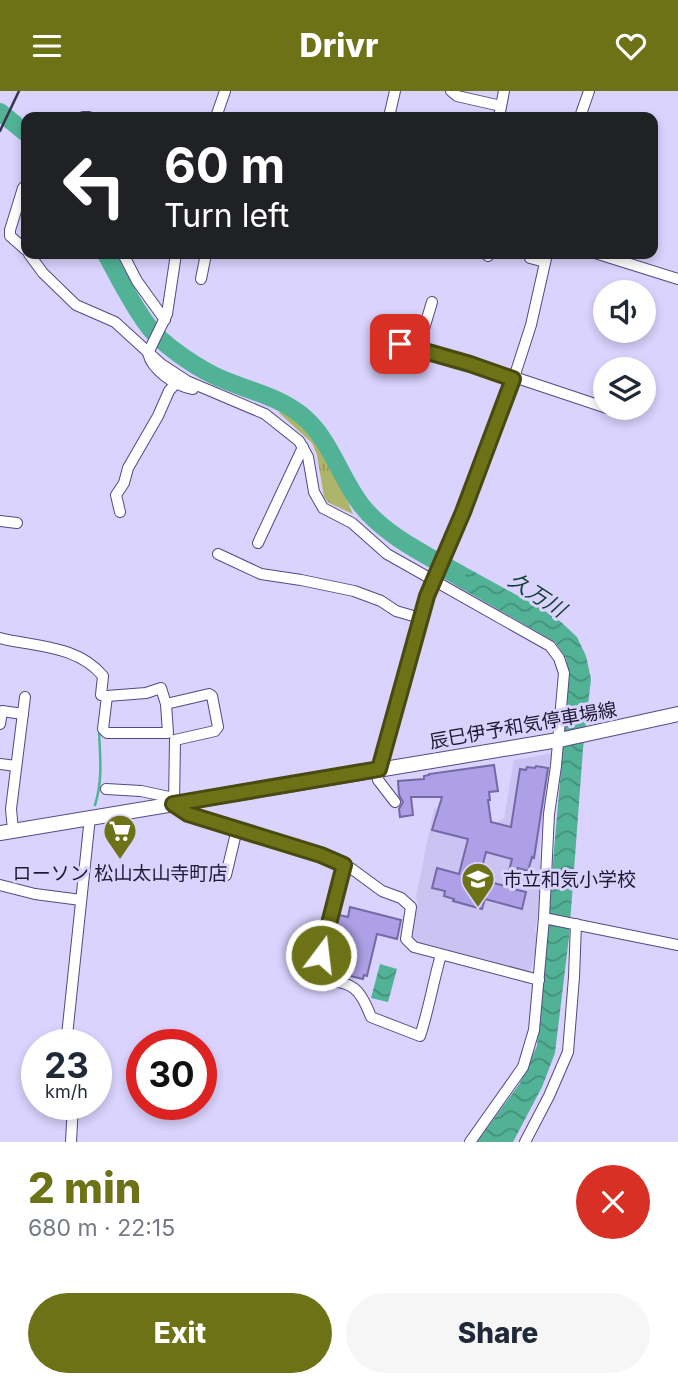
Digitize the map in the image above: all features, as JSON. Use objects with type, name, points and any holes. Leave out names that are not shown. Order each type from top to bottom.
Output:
[{"type":"main road","name":"辰巳伊予和気停車場線","points":[[7,831],[174,801],[561,740],[678,714]]},
{"type":"street","points":[[218,112],[225,91]]},
{"type":"street","points":[[390,112],[395,91]]},
{"type":"street","points":[[451,91],[457,96],[500,112],[504,91]]},
{"type":"street","points":[[582,112],[589,91]]},
{"type":"street","points":[[21,194],[10,230],[10,236],[21,246]]},
{"type":"street","points":[[33,259],[43,273],[76,305],[115,322],[181,377],[212,393],[265,414],[299,440],[308,457],[314,492],[323,509],[352,523],[387,554],[551,646],[559,658],[564,673],[561,740],[549,814],[546,918],[534,1030],[526,1061],[514,1083],[470,1142]]},
{"type":"street","points":[[125,259],[136,281],[164,321]]},
{"type":"street","points":[[175,259],[164,321],[149,351],[149,359],[175,384],[212,393]]},
{"type":"street","points":[[201,279],[205,259]]},
{"type":"street","points":[[395,802],[378,780],[379,769],[420,618],[433,578],[463,512],[514,378],[531,325],[546,259]]},
{"type":"street","points":[[614,259],[678,279]]},
{"type":"street","points":[[418,349],[432,302]]},
{"type":"street","points":[[400,344],[593,404]]},
{"type":"street","points":[[120,512],[116,495],[175,384]]},
{"type":"street","points":[[258,543],[303,447]]},
{"type":"street","points":[[0,521],[17,523]]},
{"type":"street","points":[[218,554],[261,574],[301,579],[354,591],[380,601],[396,611],[420,618]]},
{"type":"street","points":[[0,638],[58,648],[92,664],[103,676],[101,695],[146,693],[161,688],[172,737],[174,801]]},
{"type":"street","points":[[107,696],[103,729],[107,733],[172,737],[215,731],[218,727],[212,696],[209,694],[166,704]]},
{"type":"street","points":[[7,831],[25,697]]},
{"type":"street","points":[[0,724],[2,711],[23,714]]},
{"type":"street","points":[[0,764],[16,766]]},
{"type":"street","points":[[106,789],[141,791],[174,801],[188,814],[321,855],[344,865],[382,891],[408,903],[411,913],[406,936],[414,947],[539,980]]},
{"type":"street","points":[[68,1029],[90,817]]},
{"type":"street","points":[[205,877],[226,875],[237,829]]},
{"type":"street","points":[[344,865],[315,977],[354,986],[370,1017],[420,1036],[430,1007],[432,985],[441,955]]},
{"type":"street","points":[[0,885],[35,894],[81,899]]},
{"type":"street","points":[[546,918],[678,945]]},
{"type":"street","points":[[525,1142],[568,1052],[575,924]]},
{"type":"street","points":[[71,1142],[72,1120]]},
{"type":"shaded area","points":[[553,753],[539,851],[543,891],[535,929],[539,939],[530,973],[410,942],[434,808],[496,823],[504,818],[514,760]]},
{"type":"green space","points":[[278,412],[294,417],[318,439],[335,468],[353,514],[329,503],[324,497],[317,455],[312,443]]},
{"type":"water","points":[[451,559],[561,622],[577,637],[586,656],[591,679],[569,937],[555,1053],[542,1087],[513,1142],[477,1142],[520,1083],[537,1046],[569,678],[566,658],[555,642],[443,578]]},
{"type":"water","points":[[380,964],[397,969],[388,1002],[371,998]]},
{"type":"building","points":[[494,765],[498,791],[489,792],[491,822],[511,827],[520,769],[536,766],[548,768],[534,858],[532,857],[528,871],[518,868],[513,889],[526,892],[522,909],[485,899],[482,909],[453,901],[454,899],[444,896],[445,891],[432,888],[437,868],[459,874],[468,839],[432,830],[442,797],[411,797],[413,815],[400,817],[399,809],[403,802],[399,795],[398,781],[424,779],[424,776]],"holes":[[[486,852],[512,859],[505,886],[479,879]]]},
{"type":"building","points":[[350,907],[401,920],[397,939],[377,934],[367,976],[364,975],[363,979],[325,970],[339,915],[348,917]]},
{"type":"waterway","name":"久万川","points":[[0,112],[21,129]]},
{"type":"waterway","name":"久万川","points":[[109,259],[137,310],[162,340],[205,371],[279,401],[300,414],[320,434],[354,495],[372,517],[407,544],[457,573]]},
{"type":"waterway","points":[[95,805],[100,777],[99,730]]},
{"type":"railway","points":[[0,131],[19,91]]},
{"type":"place","name":"ローソン 松山太山寺町店","points":[[120,861]]},
{"type":"place","name":"市立和気小学校","points":[[478,909]]},
{"type":"route","points":[[321,955],[344,865],[296,846],[188,814],[173,804],[379,769],[434,575],[463,512],[513,379],[400,344]]}]
